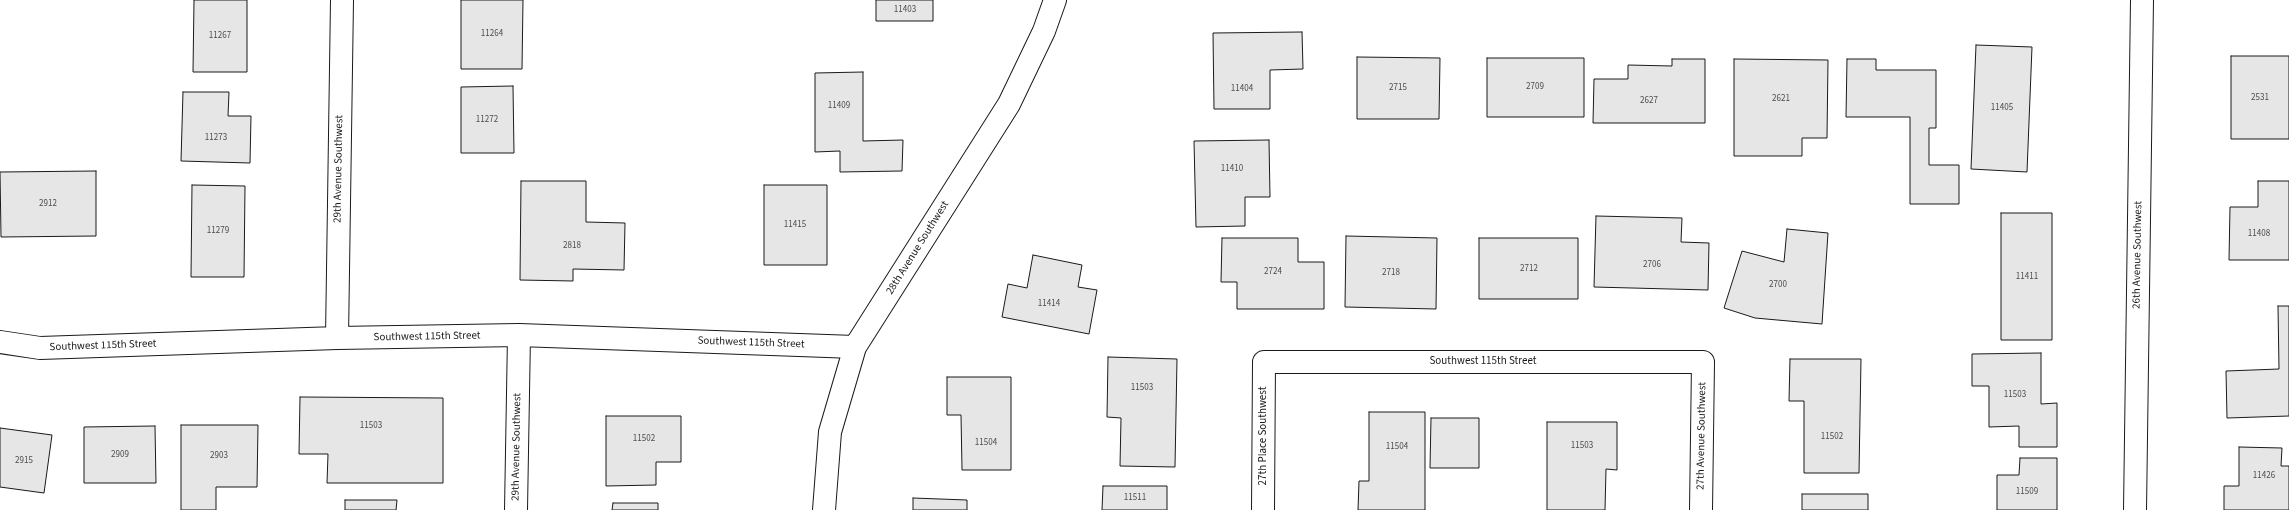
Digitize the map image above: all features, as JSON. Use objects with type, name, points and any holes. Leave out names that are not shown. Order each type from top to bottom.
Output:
[{"type":"street","name":"29th Avenue Southwest","points":[[336,338],[342,0]]},
{"type":"street","name":"28th Avenue Southwest","points":[[824,510],[830,432],[855,347],[1009,104],[1044,31],[1055,0]]},
{"type":"street","name":"26th Avenue Southwest","points":[[2135,510],[2142,0]]},
{"type":"street","name":"29th Avenue Southwest","points":[[516,510],[519,335]]},
{"type":"street","name":"Southwest 115th Street","points":[[0,342],[40,348],[336,338],[519,335],[855,347]]},
{"type":"street","name":"Southwest 115th Street","points":[[1264,362],[1703,362]]},
{"type":"street","name":"27th Place Southwest","points":[[1263,510],[1264,362]]},
{"type":"street","name":"27th Avenue Southwest","points":[[1701,510],[1703,362]]},
{"type":"building","points":[[194,0],[247,0],[247,72],[193,72]]},
{"type":"building","points":[[461,0],[523,0],[522,69],[461,69]]},
{"type":"building","points":[[876,0],[933,0],[933,21],[876,21]]},
{"type":"building","points":[[1302,32],[1303,69],[1270,70],[1270,109],[1214,109],[1213,33]]},
{"type":"building","points":[[1976,45],[2032,47],[2027,172],[1971,169]]},
{"type":"building","points":[[2231,56],[2289,56],[2289,139],[2231,139]]},
{"type":"building","points":[[1357,57],[1440,58],[1439,119],[1357,119]]},
{"type":"building","points":[[1487,58],[1584,58],[1584,117],[1487,117]]},
{"type":"building","points":[[1672,59],[1705,59],[1705,123],[1593,123],[1594,79],[1628,79],[1628,65],[1672,66]]},
{"type":"building","points":[[1734,59],[1828,60],[1827,138],[1802,138],[1802,156],[1734,156]]},
{"type":"building","points":[[1847,59],[1876,59],[1876,70],[1936,70],[1936,128],[1929,128],[1929,165],[1959,165],[1959,204],[1910,204],[1910,117],[1846,117]]},
{"type":"building","points":[[863,72],[863,141],[903,140],[902,171],[840,172],[840,151],[815,152],[815,73]]},
{"type":"building","points":[[513,86],[514,153],[461,153],[461,87]]},
{"type":"building","points":[[183,92],[229,92],[228,116],[251,116],[250,163],[181,161]]},
{"type":"building","points":[[1269,140],[1270,197],[1245,197],[1245,226],[1196,227],[1194,141]]},
{"type":"building","points":[[96,171],[96,236],[1,237],[0,172]]},
{"type":"building","points":[[521,181],[586,181],[586,222],[625,223],[624,270],[573,269],[573,281],[520,280]]},
{"type":"building","points":[[2258,181],[2289,181],[2289,260],[2229,260],[2230,207],[2258,207]]},
{"type":"building","points":[[192,185],[245,186],[244,277],[191,277]]},
{"type":"building","points":[[764,185],[827,185],[827,265],[764,265]]},
{"type":"building","points":[[2001,213],[2052,213],[2052,340],[2001,340]]},
{"type":"building","points":[[1596,216],[1682,218],[1681,242],[1709,243],[1708,290],[1594,287]]},
{"type":"building","points":[[1787,229],[1828,233],[1822,324],[1755,318],[1724,308],[1742,251],[1784,262]]},
{"type":"building","points":[[1346,236],[1437,238],[1436,309],[1345,307]]},
{"type":"building","points":[[1222,238],[1298,238],[1298,262],[1324,262],[1324,309],[1237,309],[1237,282],[1221,282]]},
{"type":"building","points":[[1479,238],[1578,238],[1578,299],[1479,299]]},
{"type":"building","points":[[1033,255],[1082,265],[1078,287],[1097,290],[1089,334],[1002,317],[1008,284],[1027,288]]},
{"type":"building","points":[[2278,306],[2289,306],[2289,416],[2227,418],[2226,371],[2279,369]]},
{"type":"building","points":[[2041,353],[2041,404],[2057,403],[2057,447],[2019,447],[2019,426],[1989,427],[1989,386],[1972,386],[1972,354]]},
{"type":"building","points":[[1108,357],[1177,359],[1175,467],[1120,466],[1121,418],[1107,417]]},
{"type":"building","points":[[1790,359],[1861,359],[1859,473],[1804,473],[1804,401],[1789,401]]},
{"type":"building","points":[[947,377],[1011,377],[1011,470],[962,470],[961,415],[947,415]]},
{"type":"building","points":[[300,397],[443,398],[443,483],[327,483],[328,454],[299,454]]},
{"type":"building","points":[[1369,412],[1425,412],[1425,510],[1358,510],[1359,481],[1369,481]]},
{"type":"building","points":[[606,416],[681,416],[681,462],[656,462],[656,485],[606,486]]},
{"type":"building","points":[[1431,418],[1479,418],[1479,468],[1430,468]]},
{"type":"building","points":[[1547,422],[1617,422],[1617,470],[1606,469],[1605,510],[1547,510]]},
{"type":"building","points":[[181,425],[258,425],[257,487],[216,487],[216,510],[181,510]]},
{"type":"building","points":[[155,426],[156,483],[84,483],[84,427]]},
{"type":"building","points":[[0,428],[52,435],[44,493],[0,487]]},
{"type":"building","points":[[2239,447],[2282,448],[2281,466],[2289,466],[2289,510],[2224,510],[2224,486],[2239,486]]},
{"type":"building","points":[[2020,458],[2057,458],[2057,510],[1997,510],[1997,475],[2019,475]]},
{"type":"building","points":[[1103,486],[1167,486],[1167,510],[1102,510]]},
{"type":"building","points":[[1802,494],[1868,494],[1868,510],[1802,510]]},
{"type":"building","points":[[913,498],[967,500],[967,510],[913,510]]},
{"type":"building","points":[[345,500],[397,500],[396,510],[345,510]]},
{"type":"building","points":[[613,503],[658,503],[658,510],[612,510]]}]
